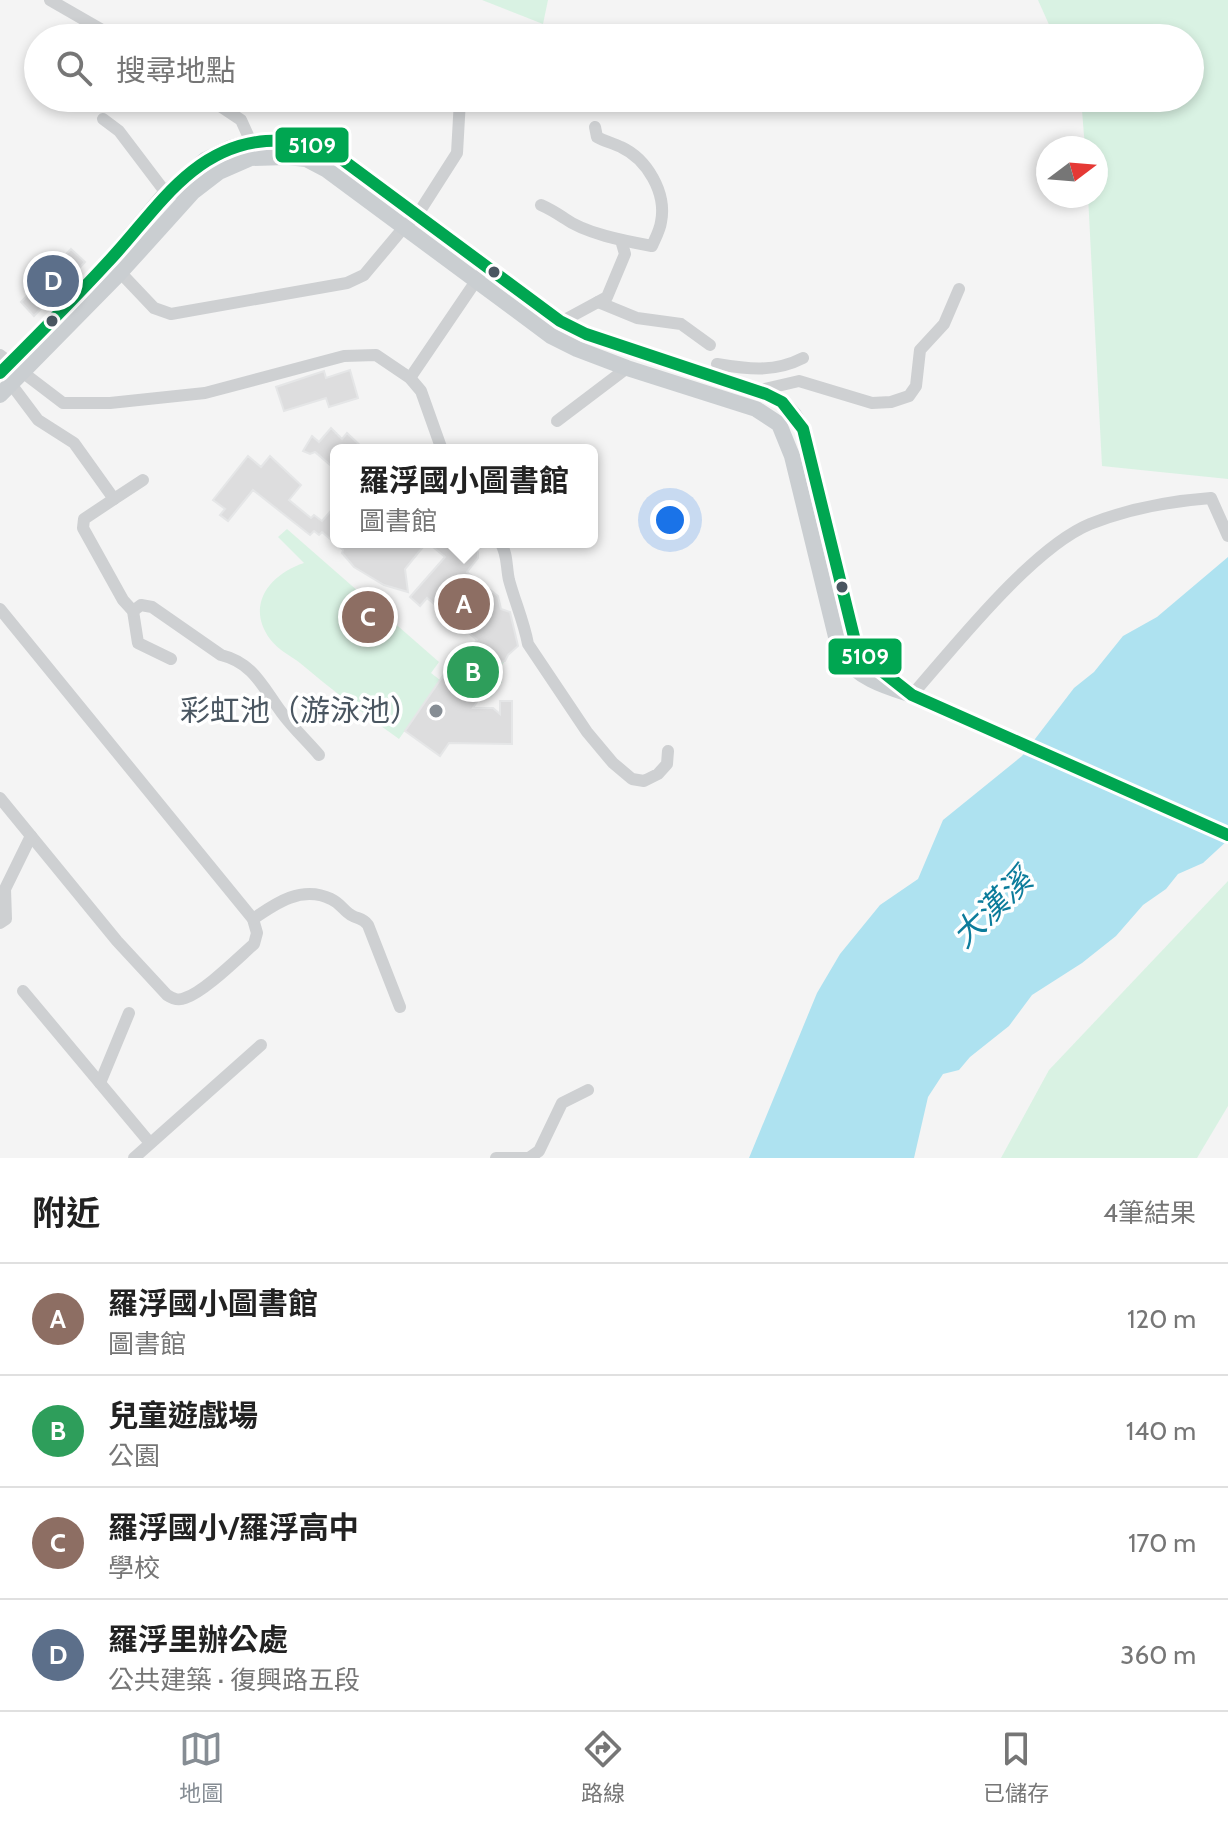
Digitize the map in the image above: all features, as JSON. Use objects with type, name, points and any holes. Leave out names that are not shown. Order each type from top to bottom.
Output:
[{"type":"main road","points":[[115,266],[166,193],[205,160],[251,142],[291,139],[315,144],[336,155],[418,214],[551,336],[627,368],[756,409],[779,424],[785,437],[840,653],[847,664],[871,682],[912,695],[1228,835]]},
{"type":"main road","points":[[7,374],[115,266],[193,192],[219,172],[243,161],[287,157],[306,159],[327,170],[405,226],[560,321],[586,334],[782,402],[803,429],[856,645],[869,661],[912,695]]},
{"type":"main road","points":[[785,437],[803,429]]},
{"type":"main road","points":[[822,582],[840,582]]},
{"type":"lane","points":[[50,0],[92,24]]},
{"type":"lane","points":[[229,112],[241,120],[251,142]]},
{"type":"lane","points":[[115,266],[154,308],[171,314],[347,283],[364,275],[418,214],[457,153],[459,112]]},
{"type":"lane","points":[[103,119],[119,131],[166,193],[193,192]]},
{"type":"lane","points":[[541,205],[564,218],[621,240],[652,246],[661,223],[661,206],[648,168],[621,146],[597,137],[595,127]]},
{"type":"lane","points":[[551,336],[560,321],[607,297],[625,254],[621,240]]},
{"type":"lane","points":[[410,378],[481,274]]},
{"type":"lane","points":[[756,391],[799,381],[872,403],[891,402],[909,396],[916,386],[920,350],[944,324],[959,289]]},
{"type":"lane","points":[[598,302],[637,318],[681,324],[710,345]]},
{"type":"lane","points":[[7,374],[63,403],[110,403],[205,393],[344,356],[376,355],[410,378],[421,391],[440,444]]},
{"type":"lane","points":[[717,364],[766,370],[788,366],[803,358]]},
{"type":"lane","points":[[557,421],[627,368]]},
{"type":"lane","points":[[7,374],[38,420],[74,443],[114,499]]},
{"type":"lane","points":[[143,480],[84,519],[83,528],[123,600],[133,611],[138,643],[171,659]]},
{"type":"lane","points":[[912,695],[1000,597],[1050,549],[1088,525],[1147,507],[1211,498],[1228,536]]},
{"type":"lane","points":[[503,548],[528,644],[587,732],[613,763],[632,779],[644,781],[658,774],[667,764],[668,751]]},
{"type":"lane","points":[[133,611],[141,605],[152,607],[221,655],[234,658],[253,671],[282,713],[319,755]]},
{"type":"lane","points":[[0,609],[253,919],[257,933],[254,944],[198,990],[186,998],[175,1000],[117,941],[0,798]]},
{"type":"lane","points":[[0,923],[6,919],[8,881],[31,836]]},
{"type":"lane","points":[[253,919],[274,904],[296,895],[329,898],[351,915],[364,919],[368,925],[400,1007]]},
{"type":"lane","points":[[23,991],[150,1143]]},
{"type":"lane","points":[[100,1083],[129,1013]]},
{"type":"lane","points":[[134,1158],[261,1045]]},
{"type":"lane","points":[[496,1158],[529,1158],[539,1151],[562,1103],[588,1090]]},
{"type":"green space","points":[[482,0],[548,0],[543,24]]},
{"type":"green space","points":[[1038,0],[1228,0],[1228,479],[1102,466],[1089,208],[1108,208],[1108,136],[1084,136],[1082,112],[1204,112],[1204,24],[1049,24]]},
{"type":"green space","points":[[287,529],[439,662],[431,673],[440,680],[399,739],[276,646],[263,626],[260,614],[265,592],[281,575],[304,563],[278,537]]},
{"type":"green space","points":[[473,645],[480,657],[493,664],[497,659],[505,661],[494,675],[502,682],[491,697],[452,669],[465,653],[476,660],[474,652],[468,649]]},
{"type":"green space","points":[[1228,881],[1228,1106],[1197,1158],[1001,1158],[1049,1070]]},
{"type":"water","name":"大漢溪","points":[[1228,557],[1228,840],[1203,863],[1178,874],[1166,889],[1143,905],[1116,936],[1082,963],[1032,995],[1009,1026],[970,1057],[959,1070],[943,1074],[928,1097],[914,1158],[749,1158],[817,993],[840,954],[880,905],[918,879],[943,820],[1022,756],[1074,688],[1094,672],[1123,636],[1157,617]]},
{"type":"building","points":[[71,249],[85,262],[34,316],[21,302]]},
{"type":"building","points":[[350,370],[358,398],[329,407],[326,398],[284,411],[276,387],[324,371],[326,378]]},
{"type":"building","points":[[331,428],[342,439],[347,433],[359,444],[330,444],[330,465],[315,452],[310,454],[303,451],[312,436],[319,442]]},
{"type":"building","points":[[248,456],[261,467],[270,456],[301,485],[289,500],[311,518],[314,515],[322,521],[330,512],[330,539],[322,532],[319,535],[314,531],[310,535],[253,490],[228,521],[220,515],[225,509],[213,500]]},
{"type":"building","points":[[341,548],[422,548],[405,569],[408,592],[384,585],[354,567],[342,553]]},
{"type":"building","points":[[434,548],[473,548],[478,552],[478,558],[467,572],[498,596],[501,609],[510,612],[518,646],[505,661],[492,664],[479,657],[478,649],[473,645],[477,640],[427,598],[420,606],[410,597],[445,557]]},
{"type":"building","points":[[449,667],[473,684],[468,691],[479,699],[473,708],[493,708],[500,714],[500,701],[512,701],[512,744],[449,743],[440,756],[405,731]]},
{"type":"transit line","name":"5109","points":[[0,373],[94,277],[158,204],[195,169],[239,146],[266,141],[294,141],[319,147],[336,155],[560,321],[586,334],[782,402],[803,429],[856,645],[869,661],[912,695],[1228,835]]},
{"type":"place","name":"羅浮里辦公處","points":[[53,281]]},
{"type":"place","name":"羅浮國小圖書館","points":[[464,604]]},
{"type":"place","name":"羅浮國小/羅浮高中","points":[[368,617]]},
{"type":"place","name":"兒童遊戲場","points":[[473,672]]},
{"type":"place","name":"彩虹池（游泳池）","points":[[436,711]]}]
